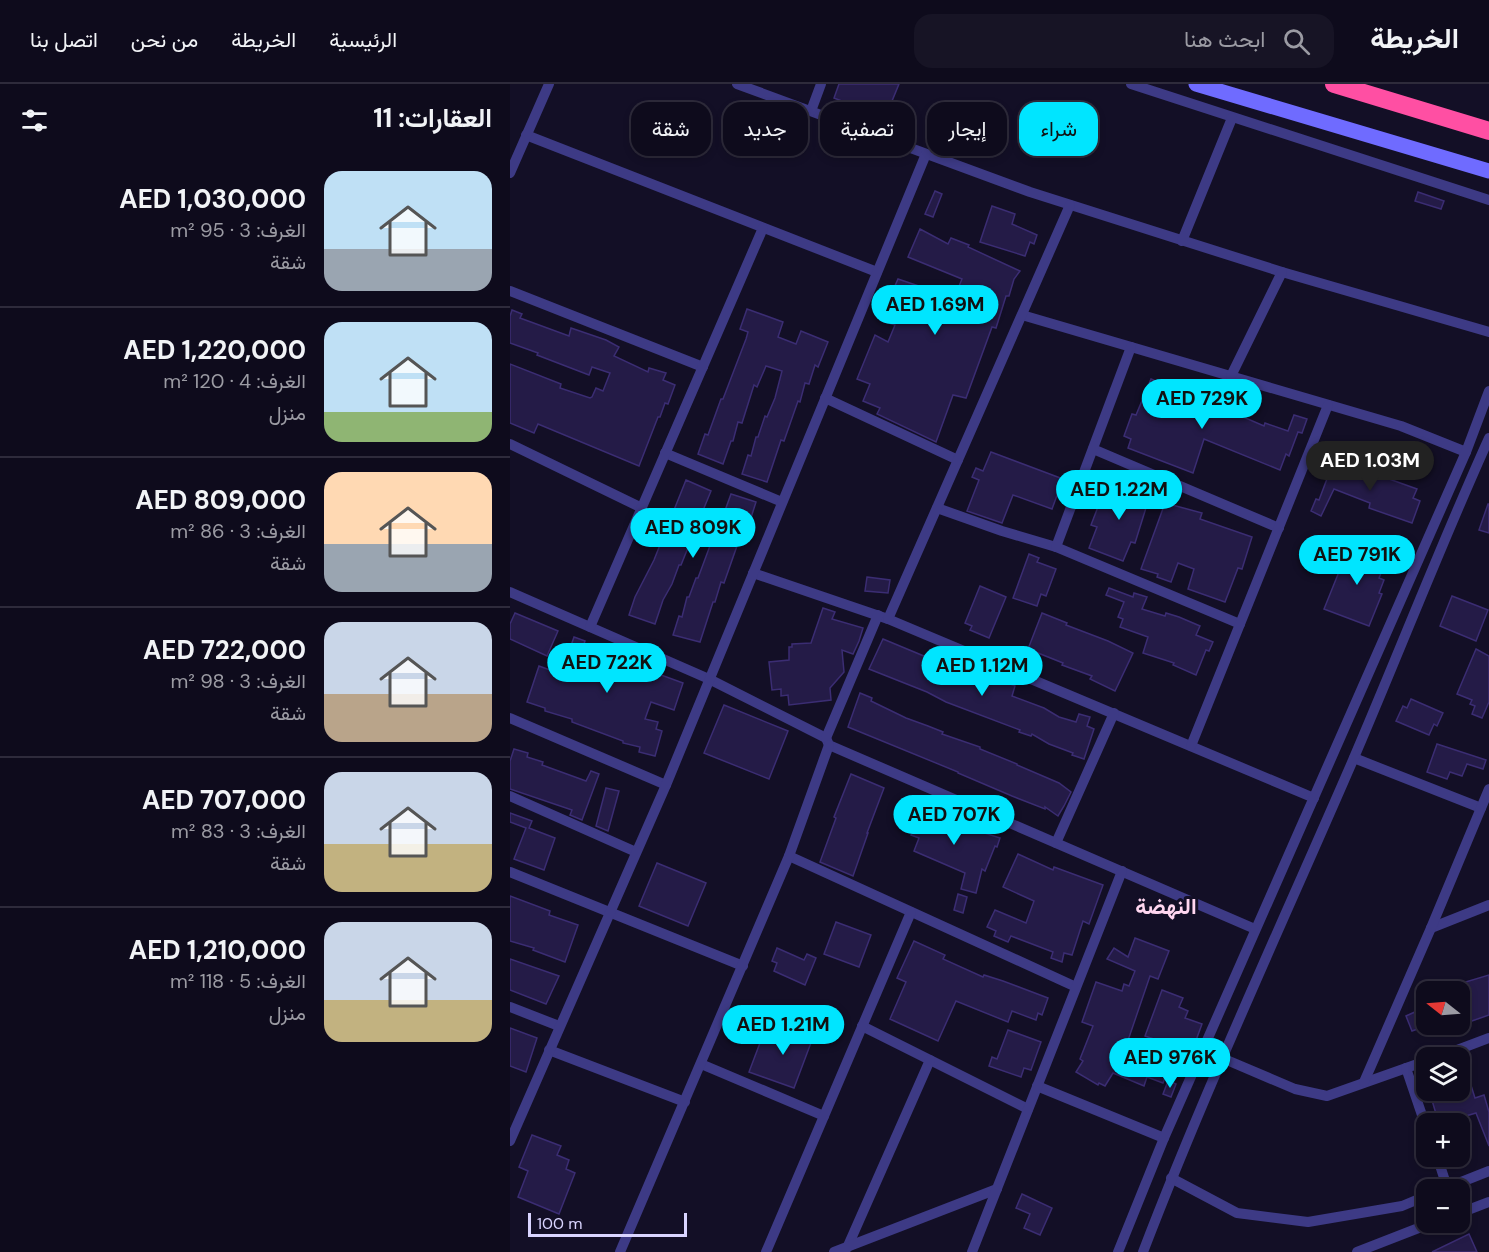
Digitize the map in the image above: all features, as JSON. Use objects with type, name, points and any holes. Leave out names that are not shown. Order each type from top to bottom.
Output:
[{"type":"highway","points":[[1334,84],[1489,131]]},
{"type":"main road","points":[[1196,84],[1489,171]]},
{"type":"street","points":[[510,173],[549,84]]},
{"type":"street","points":[[737,84],[1070,205],[1282,272],[1489,332]]},
{"type":"street","points":[[811,111],[821,84]]},
{"type":"street","points":[[1131,84],[1489,200]]},
{"type":"street","points":[[1182,241],[1232,118]]},
{"type":"street","points":[[526,135],[877,272]]},
{"type":"street","points":[[510,1141],[666,785],[926,154]]},
{"type":"street","points":[[620,1252],[789,856],[828,741],[883,617],[937,508],[1070,205]]},
{"type":"street","points":[[590,627],[763,228]]},
{"type":"street","points":[[1231,376],[1282,272]]},
{"type":"street","points":[[510,291],[703,367]]},
{"type":"street","points":[[1022,315],[1401,426],[1466,452]]},
{"type":"street","points":[[1056,547],[1131,347]]},
{"type":"street","points":[[1118,1252],[1164,1138],[1466,452],[1489,391]]},
{"type":"street","points":[[825,398],[958,460]]},
{"type":"street","points":[[1191,746],[1328,405]]},
{"type":"street","points":[[1143,1252],[1171,1178],[1222,1058],[1354,758],[1461,500],[1488,441]]},
{"type":"street","points":[[510,444],[642,508]]},
{"type":"street","points":[[1093,449],[1279,528]]},
{"type":"street","points":[[665,453],[782,502]]},
{"type":"street","points":[[937,508],[1056,547],[1240,624]]},
{"type":"street","points":[[753,573],[883,617],[1314,798]]},
{"type":"street","points":[[510,592],[709,680],[828,741],[1255,929]]},
{"type":"street","points":[[1056,843],[1114,713]]},
{"type":"street","points":[[510,718],[666,785]]},
{"type":"street","points":[[1354,758],[1481,808]]},
{"type":"street","points":[[1365,1082],[1489,789]]},
{"type":"street","points":[[510,796],[636,852]]},
{"type":"street","points":[[789,856],[1076,987]]},
{"type":"street","points":[[972,1252],[1122,871]]},
{"type":"street","points":[[510,872],[743,966]]},
{"type":"street","points":[[1431,928],[1489,905]]},
{"type":"street","points":[[766,1252],[911,912]]},
{"type":"street","points":[[510,1007],[559,1026]]},
{"type":"street","points":[[862,1026],[1028,1109]]},
{"type":"street","points":[[1465,1047],[1489,1038]]},
{"type":"street","points":[[549,1050],[685,1102]]},
{"type":"street","points":[[1222,1058],[1295,1089],[1327,1096],[1416,1064]]},
{"type":"street","points":[[847,1248],[930,1060]]},
{"type":"street","points":[[701,1064],[824,1116]]},
{"type":"street","points":[[1406,1068],[1421,1113]]},
{"type":"street","points":[[1037,1086],[1164,1138]]},
{"type":"street","points":[[1468,1179],[1489,1171]]},
{"type":"street","points":[[1171,1178],[1237,1213],[1308,1222],[1402,1206],[1416,1200]]},
{"type":"street","points":[[834,1252],[997,1189]]},
{"type":"street","points":[[1470,1209],[1489,1202]]},
{"type":"street","points":[[1357,1252],[1416,1229]]},
{"type":"building","points":[[839,84],[899,84],[892,102],[844,102],[834,98]]},
{"type":"building","points":[[935,191],[942,194],[933,217],[925,214]]},
{"type":"building","points":[[1418,192],[1444,201],[1441,209],[1415,201]]},
{"type":"building","points":[[992,206],[1015,214],[1012,224],[1037,235],[1034,244],[1030,242],[1025,256],[980,242]]},
{"type":"building","points":[[920,229],[948,244],[951,238],[969,245],[968,247],[1020,271],[1014,279],[1009,296],[1006,296],[996,328],[992,327],[966,398],[953,395],[936,442],[877,414],[880,408],[863,401],[870,384],[857,379],[875,335],[888,342],[895,325],[880,320],[898,279],[954,298],[962,279],[908,257]]},
{"type":"building","points":[[747,309],[783,322],[778,337],[796,344],[801,331],[828,342],[818,367],[815,365],[809,384],[805,383],[800,402],[798,401],[784,441],[781,440],[767,482],[742,474],[748,455],[751,456],[756,437],[775,398],[782,371],[766,366],[757,387],[754,385],[742,423],[738,422],[723,464],[698,454],[705,434],[708,435],[746,339],[748,332],[740,329]]},
{"type":"building","points":[[512,310],[522,314],[520,318],[569,336],[571,328],[606,340],[619,347],[614,356],[648,372],[649,368],[666,373],[663,380],[675,385],[668,404],[665,403],[658,417],[639,466],[538,424],[534,433],[510,423],[510,364],[561,384],[560,388],[590,398],[596,388],[603,391],[610,373],[592,367],[589,375],[510,343]]},
{"type":"building","points":[[1151,379],[1221,406],[1264,426],[1265,423],[1288,431],[1294,415],[1307,419],[1302,433],[1298,432],[1289,456],[1286,454],[1280,470],[1204,439],[1193,473],[1128,448],[1131,439],[1124,436],[1132,414],[1136,415]]},
{"type":"building","points":[[991,452],[1063,479],[1052,509],[1013,495],[1002,523],[967,511],[979,480],[972,477],[976,468],[983,471]]},
{"type":"building","points":[[1333,463],[1348,469],[1350,465],[1417,489],[1413,498],[1420,501],[1412,523],[1369,508],[1370,503],[1334,489],[1321,516],[1311,511],[1316,499],[1319,500]]},
{"type":"building","points":[[686,480],[711,491],[704,508],[723,516],[731,494],[756,502],[748,527],[744,526],[724,583],[721,582],[715,602],[713,602],[700,642],[673,635],[714,535],[696,528],[663,600],[655,624],[629,615]]},
{"type":"building","points":[[1114,483],[1150,495],[1135,543],[1131,542],[1123,561],[1089,548],[1097,527],[1091,525],[1101,499],[1108,501]]},
{"type":"building","points":[[1165,503],[1202,513],[1200,519],[1252,537],[1242,569],[1238,568],[1225,602],[1188,589],[1194,569],[1178,563],[1171,582],[1157,577],[1158,574],[1141,569]]},
{"type":"building","points":[[1489,504],[1489,533],[1479,530]]},
{"type":"building","points":[[1351,542],[1380,553],[1377,560],[1385,563],[1379,578],[1384,580],[1379,593],[1382,594],[1369,626],[1324,609]]},
{"type":"building","points":[[1029,554],[1039,558],[1037,562],[1056,569],[1046,596],[1041,594],[1037,606],[1013,598]]},
{"type":"building","points":[[867,577],[890,580],[888,593],[865,591]]},
{"type":"building","points":[[980,586],[1006,597],[989,638],[970,630],[972,626],[965,623]]},
{"type":"building","points":[[1109,588],[1133,597],[1134,593],[1147,597],[1142,609],[1165,616],[1166,613],[1200,626],[1196,635],[1213,642],[1209,651],[1206,650],[1196,675],[1173,665],[1174,663],[1143,653],[1148,637],[1120,627],[1123,619],[1118,617],[1124,602],[1106,595]]},
{"type":"building","points":[[1452,596],[1488,610],[1476,641],[1440,626]]},
{"type":"building","points":[[823,608],[835,612],[832,619],[863,628],[859,641],[853,654],[842,650],[844,672],[830,688],[831,700],[789,705],[788,695],[781,696],[781,689],[772,690],[769,662],[789,660],[789,647],[792,647],[792,644],[811,643]]},
{"type":"building","points":[[515,613],[558,631],[547,656],[510,639],[510,624]]},
{"type":"building","points":[[1042,613],[1133,653],[1115,691],[1090,679],[1092,676],[1028,649]]},
{"type":"building","points":[[574,637],[585,641],[584,644],[628,660],[631,653],[655,664],[653,671],[683,683],[674,710],[651,702],[645,719],[658,722],[656,729],[662,731],[655,756],[639,752],[640,747],[623,743],[623,741],[572,722],[572,719],[545,711],[545,708],[527,702],[539,666],[561,674]]},
{"type":"building","points":[[883,639],[931,659],[930,661],[948,669],[951,661],[994,676],[1015,686],[1012,696],[1044,708],[1059,717],[1076,722],[1079,714],[1090,717],[1087,726],[1094,729],[1084,759],[1032,734],[1031,736],[1019,732],[1020,730],[869,669]]},
{"type":"building","points":[[1476,649],[1489,656],[1489,702],[1482,718],[1472,714],[1475,706],[1470,704],[1472,700],[1457,694]]},
{"type":"building","points":[[860,693],[906,718],[980,747],[980,749],[1059,783],[1071,792],[1064,806],[1058,816],[1045,807],[1045,809],[1012,796],[848,727]]},
{"type":"building","points":[[1411,699],[1443,713],[1437,726],[1434,724],[1429,735],[1396,721],[1403,706],[1407,708]]},
{"type":"building","points":[[724,705],[788,731],[769,779],[704,753]]},
{"type":"building","points":[[1437,744],[1486,760],[1483,769],[1467,764],[1462,776],[1450,772],[1447,779],[1427,772]]},
{"type":"building","points":[[514,749],[528,753],[527,757],[543,762],[542,765],[586,781],[591,771],[599,774],[582,820],[570,815],[572,810],[510,789],[510,761]]},
{"type":"building","points":[[851,774],[884,788],[853,876],[820,862]]},
{"type":"building","points":[[606,788],[619,791],[608,831],[596,826]]},
{"type":"building","points":[[924,804],[952,816],[948,827],[964,832],[966,827],[1000,838],[985,871],[982,869],[976,893],[961,889],[965,873],[914,851],[919,838],[911,835]]},
{"type":"building","points":[[510,813],[532,821],[529,828],[555,838],[544,870],[514,859],[526,828],[510,822]]},
{"type":"building","points":[[1018,854],[1053,870],[1054,867],[1103,885],[1089,924],[1083,921],[1072,955],[1064,953],[1062,962],[1051,958],[1053,952],[1011,936],[1008,942],[994,936],[996,931],[987,927],[995,910],[1026,923],[1034,901],[1003,887]]},
{"type":"building","points":[[657,863],[706,883],[688,926],[639,906]]},
{"type":"building","points":[[958,894],[967,897],[963,913],[954,910]]},
{"type":"building","points":[[510,896],[550,911],[549,915],[578,925],[565,962],[533,950],[534,948],[510,941]]},
{"type":"building","points":[[836,922],[871,935],[859,967],[824,954]]},
{"type":"building","points":[[1135,938],[1169,951],[1158,979],[1150,976],[1123,1055],[1136,1060],[1138,1054],[1153,1059],[1150,1068],[1166,1075],[1163,1083],[1147,1077],[1144,1086],[1113,1073],[1105,1086],[1099,1083],[1098,1085],[1076,1072],[1083,1061],[1080,1059],[1093,1026],[1082,1022],[1096,982],[1122,991],[1124,984],[1129,986],[1135,971],[1107,959],[1114,948],[1128,957]]},
{"type":"building","points":[[914,941],[945,955],[943,959],[983,977],[984,975],[1003,981],[1048,998],[1042,1015],[1038,1013],[1036,1020],[1012,1011],[1008,1022],[956,1001],[938,1041],[890,1019],[906,982],[897,978]]},
{"type":"building","points":[[777,948],[804,960],[807,954],[816,958],[805,985],[774,971],[777,963],[772,961]]},
{"type":"building","points":[[510,959],[559,976],[546,1004],[510,990]]},
{"type":"building","points":[[1489,975],[1489,1015],[1470,1022],[1470,981]]},
{"type":"building","points":[[1162,990],[1183,998],[1179,1007],[1188,1011],[1185,1018],[1202,1024],[1195,1043],[1186,1040],[1183,1049],[1145,1036]]},
{"type":"building","points":[[1416,1012],[1416,1030],[1412,1031],[1406,1016]]},
{"type":"building","points":[[794,1022],[817,1032],[794,1088],[749,1072],[763,1035],[786,1042]]},
{"type":"building","points":[[510,1028],[537,1038],[526,1072],[510,1066]]},
{"type":"building","points":[[1008,1030],[1041,1042],[1031,1070],[1024,1068],[1021,1077],[989,1066],[992,1057],[997,1059]]},
{"type":"building","points":[[1168,1081],[1176,1084],[1171,1097],[1163,1094]]},
{"type":"building","points":[[1470,1082],[1475,1098],[1484,1095],[1489,1112],[1489,1146],[1476,1113],[1436,1113],[1432,1101],[1470,1101]]},
{"type":"building","points":[[532,1135],[561,1146],[557,1155],[569,1160],[566,1169],[575,1173],[559,1214],[518,1197],[528,1171],[519,1167]]},
{"type":"building","points":[[1022,1194],[1052,1208],[1040,1235],[1024,1228],[1030,1214],[1016,1208]]},
{"type":"building","points":[[1469,1234],[1477,1252],[1432,1252]]},
{"type":"district","name":"النهضة","points":[[1166,906]]}]
